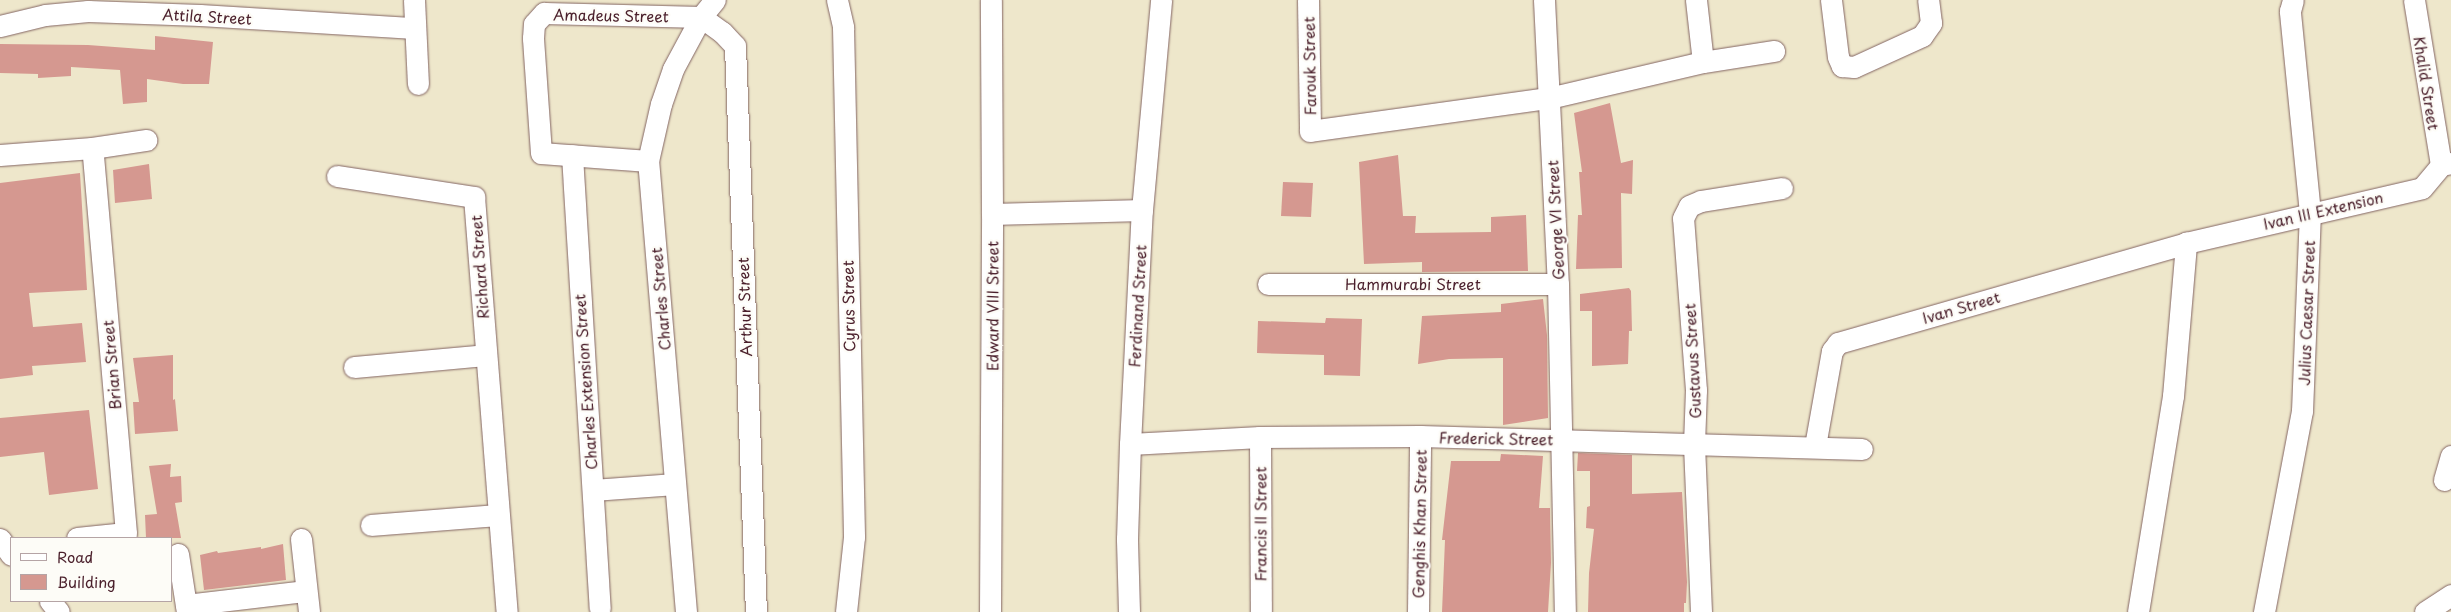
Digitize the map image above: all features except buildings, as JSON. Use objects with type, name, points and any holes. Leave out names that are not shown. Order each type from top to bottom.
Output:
[{"type":"street","points":[[414,0],[418,84]]},
{"type":"street","name":"Charles Street","points":[[686,612],[648,161],[673,69],[701,17],[715,0]]},
{"type":"street","name":"Cyrus Street","points":[[836,0],[842,27],[854,537],[846,612]]},
{"type":"street","name":"Edward VIII Street","points":[[990,612],[991,0]]},
{"type":"street","name":"Ferdinand Street","points":[[1129,612],[1127,539],[1130,444],[1142,210],[1161,0]]},
{"type":"street","name":"Farouk Street","points":[[1308,0],[1310,131],[1549,98]]},
{"type":"street","name":"George VI Street","points":[[1544,0],[1558,284],[1565,612]]},
{"type":"street","points":[[1696,0],[1703,62]]},
{"type":"street","points":[[1831,0],[1838,57],[1842,66],[1854,67],[1922,36],[1931,23],[1928,0]]},
{"type":"street","name":"Khalid Street","points":[[2414,0],[2446,164]]},
{"type":"street","name":"Julius Caesar Street","points":[[2264,612],[2302,411],[2310,213],[2291,5]]},
{"type":"street","name":"Attila Street","points":[[0,26],[45,15],[88,11],[201,7],[416,28]]},
{"type":"street","name":"Amadeus Street","points":[[572,155],[540,152],[534,24],[544,13],[642,7],[701,17]]},
{"type":"street","name":"Arthur Street","points":[[701,17],[722,32],[734,46],[756,612]]},
{"type":"street","points":[[1549,98],[1703,62],[1774,51]]},
{"type":"street","points":[[0,155],[92,148],[146,140]]},
{"type":"street","name":"Brian Street","points":[[90,537],[126,534],[92,148]]},
{"type":"street","points":[[572,155],[648,161]]},
{"type":"street","name":"Charles Extension Street","points":[[572,155],[600,608]]},
{"type":"street","name":"Ivan III Extension","points":[[2186,243],[2422,188],[2446,164]]},
{"type":"street","name":"Richard Street","points":[[337,176],[474,197],[497,515],[507,612]]},
{"type":"street","name":"Gustavus Street","points":[[1701,612],[1694,444],[1696,390],[1683,218],[1689,206],[1701,201],[1782,188]]},
{"type":"street","points":[[992,214],[1142,210]]},
{"type":"street","points":[[2138,612],[2173,396],[2186,243]]},
{"type":"street","name":"Ivan Street","points":[[1815,446],[1832,351],[1838,343],[2186,243]]},
{"type":"street","name":"Hammurabi Street","points":[[1268,284],[1558,284]]},
{"type":"street","points":[[354,368],[485,355]]},
{"type":"street","name":"Frederick Street","points":[[1130,444],[1260,437],[1420,436],[1862,448]]},
{"type":"street","name":"Genghis Khan Street","points":[[1418,612],[1420,436]]},
{"type":"street","name":"Francis II Street","points":[[1260,437],[1261,612]]},
{"type":"street","points":[[2444,480],[2451,456]]},
{"type":"street","points":[[593,490],[675,484]]},
{"type":"street","points":[[371,525],[497,515]]},
{"type":"street","points":[[178,554],[187,608],[307,602],[300,539]]},
{"type":"street","points":[[2425,612],[2451,595]]},
{"type":"street","points":[[51,602],[59,612]]}]
